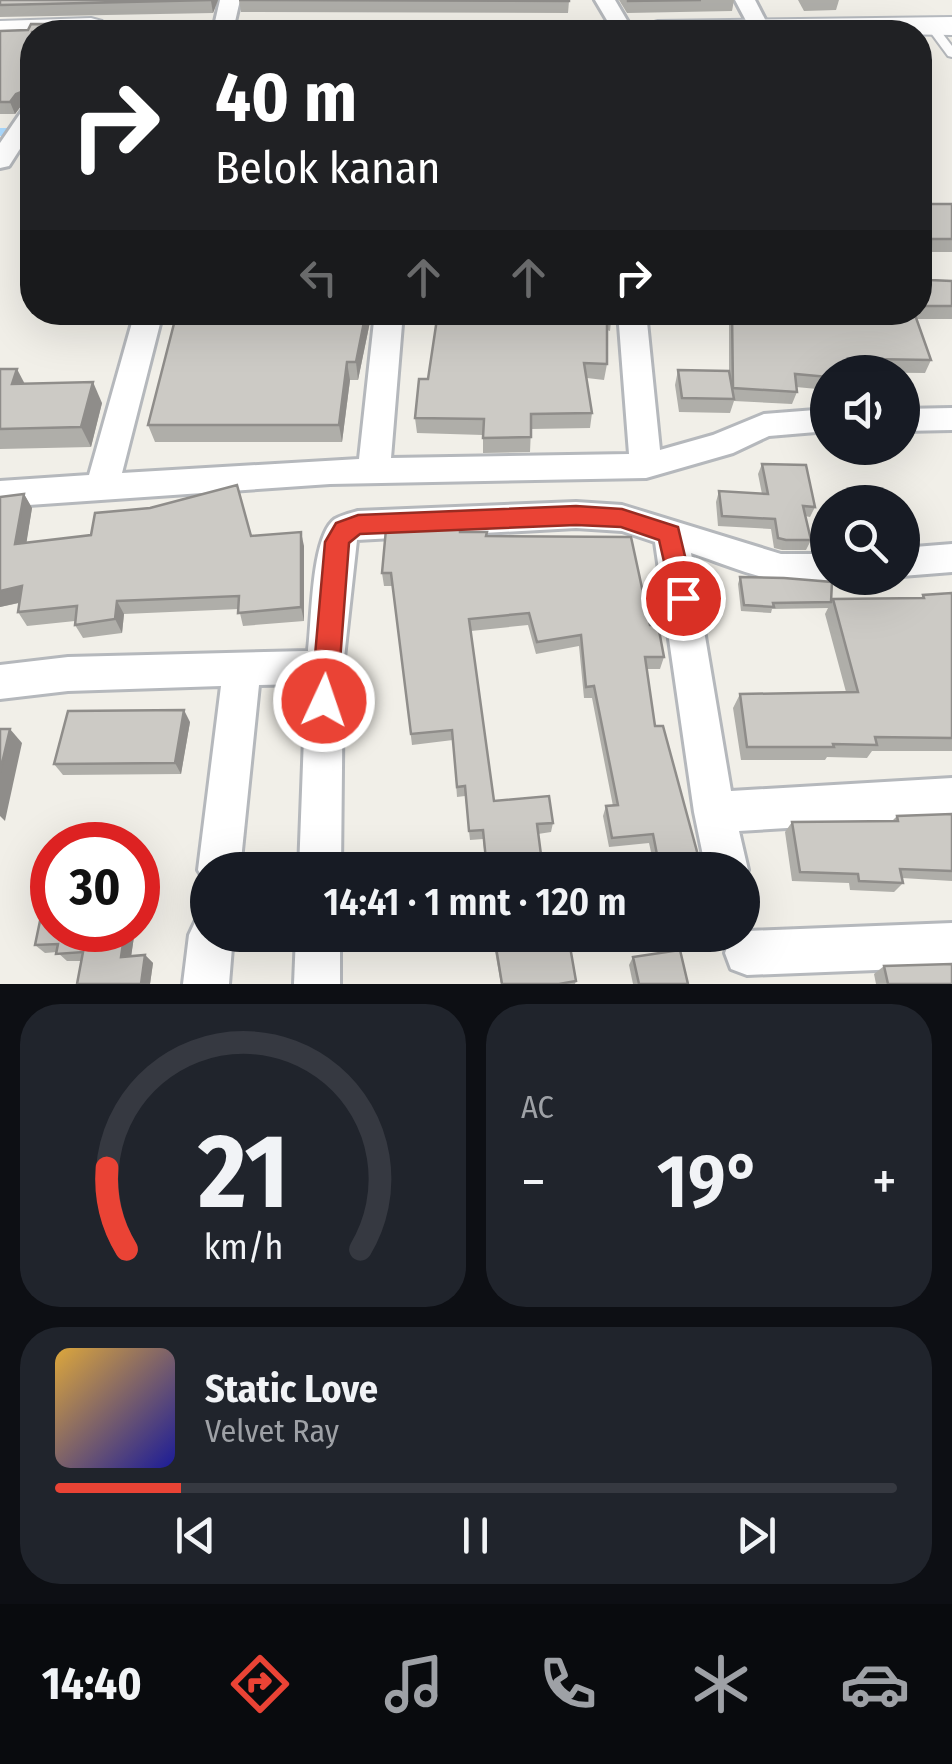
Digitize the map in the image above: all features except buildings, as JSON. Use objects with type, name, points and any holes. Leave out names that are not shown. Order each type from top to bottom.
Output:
[{"type":"street","points":[[0,161],[20,132]]},
{"type":"street","points":[[103,484],[146,325]]},
{"type":"street","points":[[374,472],[387,325]]},
{"type":"street","points":[[633,325],[646,466]]},
{"type":"street","points":[[920,420],[952,419]]},
{"type":"street","points":[[0,494],[103,484],[374,472],[646,466],[722,445],[764,426],[810,422]]},
{"type":"street","points":[[320,852],[325,668],[337,542],[345,530],[358,524],[576,516],[622,518],[781,568],[810,568]]},
{"type":"street","points":[[670,534],[690,630],[723,852]]},
{"type":"street","points":[[920,561],[952,558]]},
{"type":"street","points":[[221,852],[242,668]]},
{"type":"street","points":[[0,682],[68,674],[325,668]]},
{"type":"street","points":[[714,812],[952,798]]},
{"type":"street","points":[[748,957],[952,946]]},
{"type":"street","points":[[206,984],[210,952]]},
{"type":"street","points":[[317,984],[318,952]]},
{"type":"lane","points":[[942,26],[952,54]]},
{"type":"waterway","points":[[0,132],[20,132]]},
{"type":"route","points":[[324,701],[337,542],[345,530],[358,524],[576,516],[622,518],[670,534],[683,598]]}]
